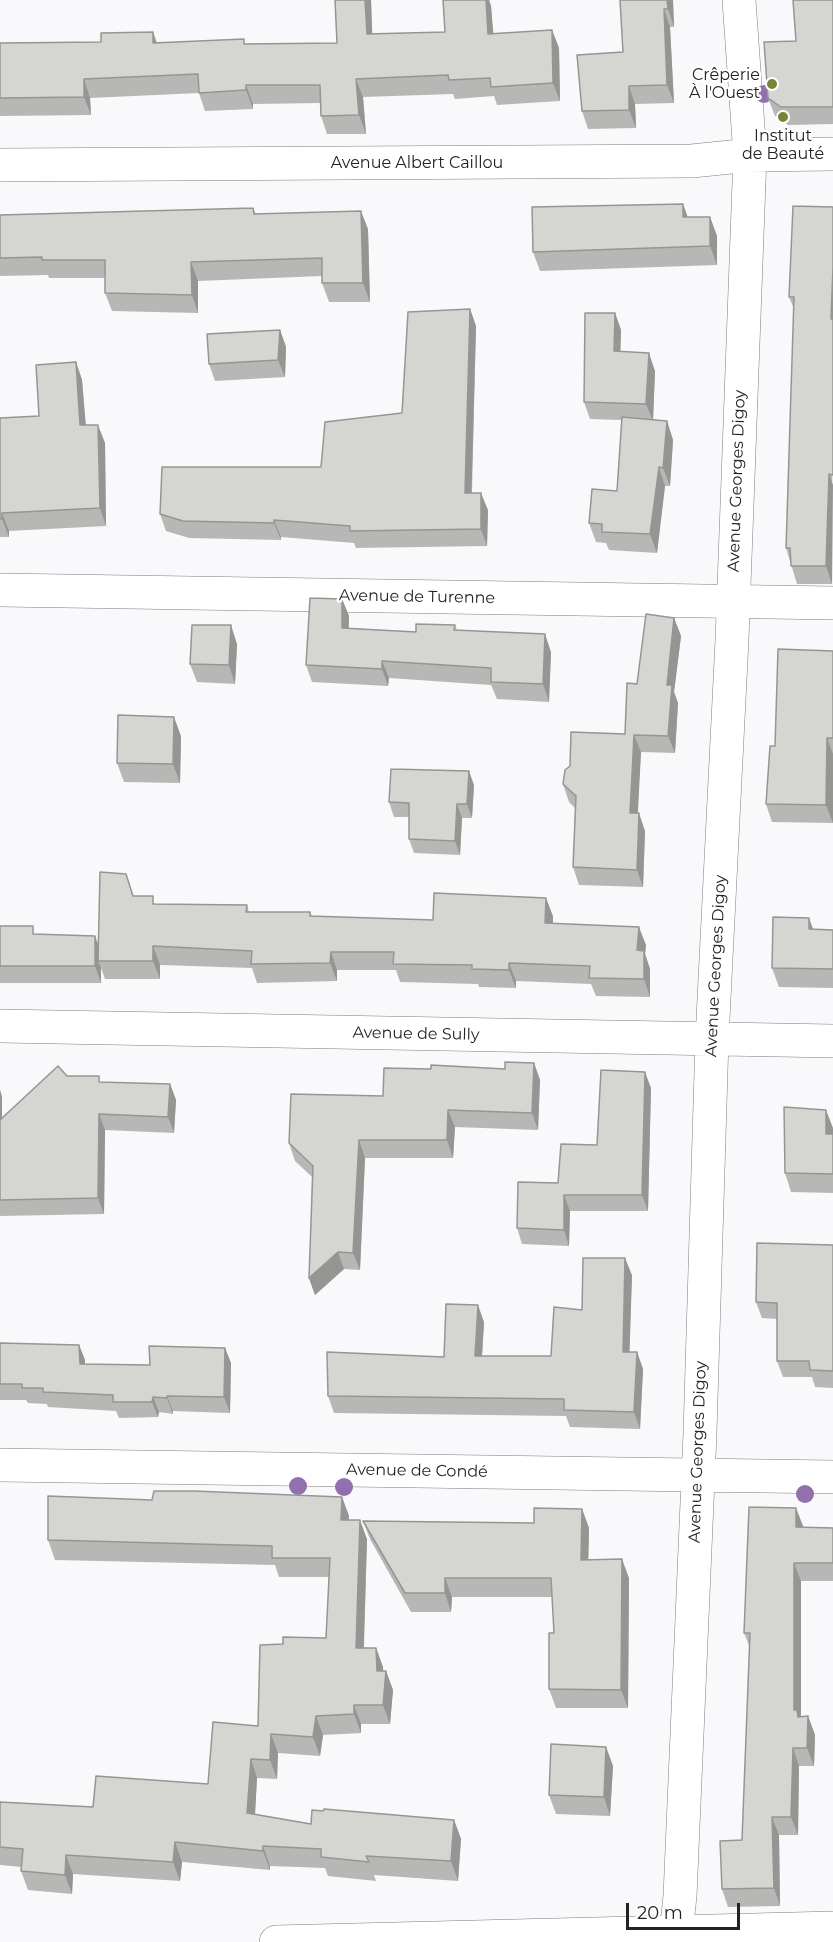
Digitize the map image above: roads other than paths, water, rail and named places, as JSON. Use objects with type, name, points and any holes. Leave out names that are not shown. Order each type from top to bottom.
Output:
[{"type":"street","name":"Avenue Georges Digoy","points":[[676,1937],[697,1476],[712,1039],[750,155],[739,0]]},
{"type":"street","name":"Avenue Albert Caillou","points":[[0,165],[692,161],[750,155],[833,154]]},
{"type":"street","name":"Avenue de Turenne","points":[[0,590],[833,603]]},
{"type":"street","name":"Avenue de Sully","points":[[0,1026],[833,1041]]},
{"type":"street","name":"Avenue de Condé","points":[[0,1465],[833,1477]]},
{"type":"street","points":[[276,1942],[676,1937],[833,1928]]},
{"type":"place","name":"Crêperie À l'Ouest","points":[[772,84]]},
{"type":"place","name":"Institut de Beauté","points":[[783,117]]}]
